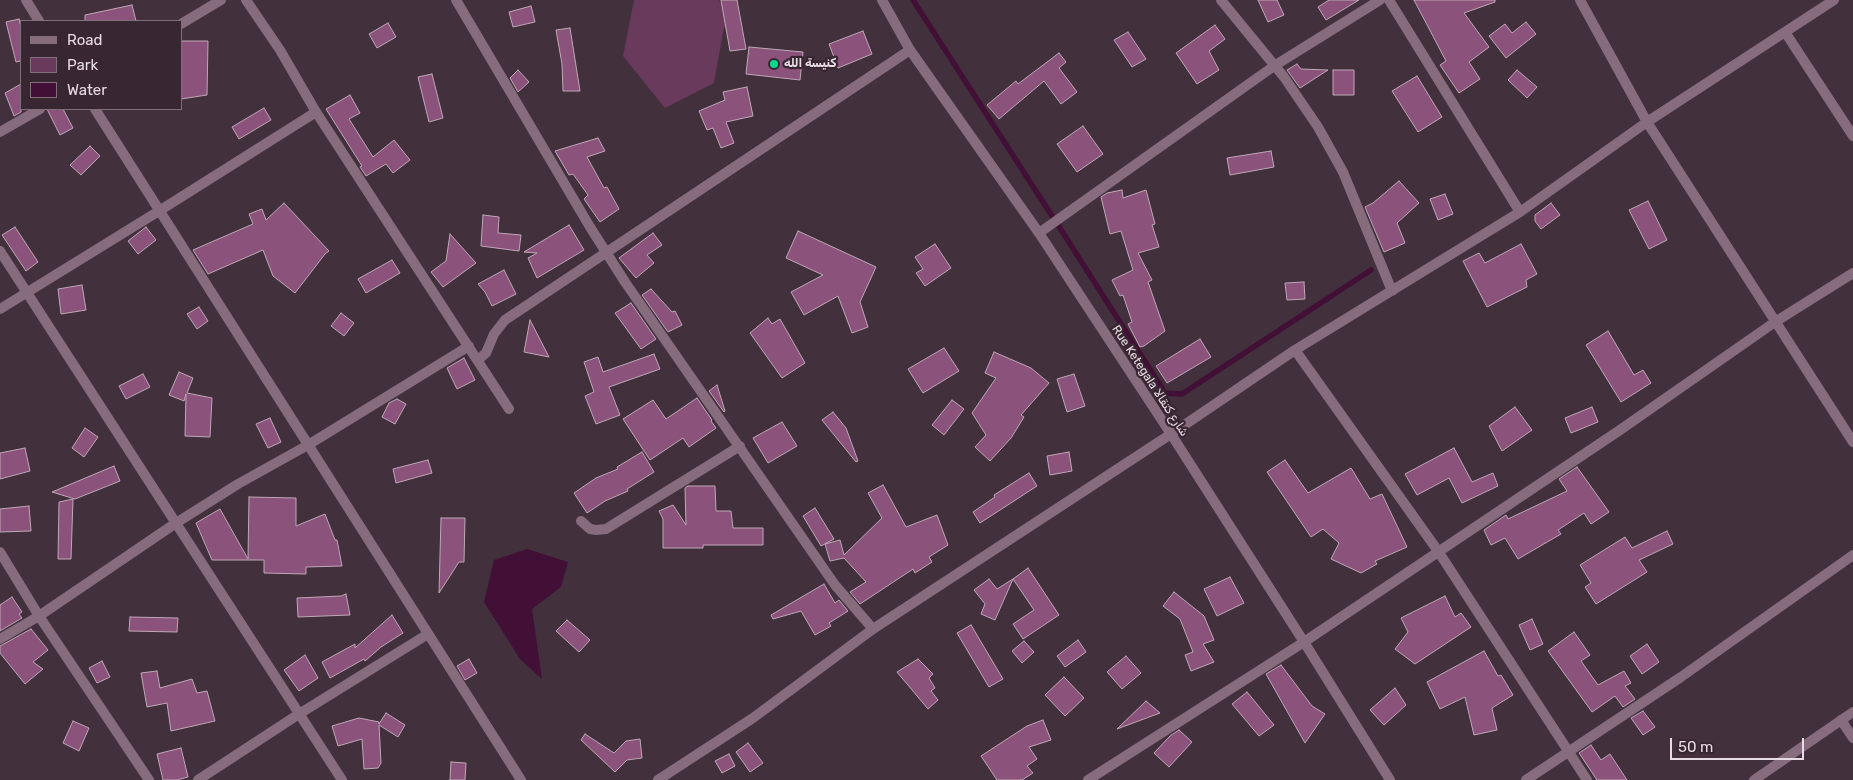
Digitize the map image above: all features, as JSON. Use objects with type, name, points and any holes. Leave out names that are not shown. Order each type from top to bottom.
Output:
[{"type":"street","points":[[26,0],[38,20]]},
{"type":"street","points":[[182,23],[221,0]]},
{"type":"street","points":[[246,0],[280,50],[316,112],[509,409]]},
{"type":"street","points":[[456,0],[606,253],[835,585],[873,629]]},
{"type":"street","name":"Rue Ketegala شارع كتقالا","points":[[882,0],[910,50],[1039,233],[1171,434],[1390,780]]},
{"type":"street","points":[[1221,0],[1284,77],[1318,127],[1342,172],[1392,291]]},
{"type":"street","points":[[1039,233],[1274,66],[1380,0]]},
{"type":"street","points":[[1390,0],[1520,212]]},
{"type":"street","points":[[1580,0],[1647,122],[1853,442]]},
{"type":"street","points":[[658,780],[753,718],[873,629],[1171,434],[1294,350],[1520,212],[1647,122],[1834,0]]},
{"type":"street","points":[[1785,32],[1853,136]]},
{"type":"street","points":[[478,360],[486,353],[494,334],[505,320],[910,50]]},
{"type":"street","points":[[0,132],[38,110]]},
{"type":"street","points":[[96,110],[521,780]]},
{"type":"street","points":[[0,309],[316,112]]},
{"type":"street","points":[[0,251],[342,780]]},
{"type":"street","points":[[1088,780],[1102,776],[1620,430],[1775,322],[1853,273]]},
{"type":"street","points":[[0,639],[39,616],[176,523],[238,484],[308,445],[469,346]]},
{"type":"street","points":[[1294,350],[1438,551],[1587,780]]},
{"type":"street","points":[[581,521],[590,529],[606,529],[740,446]]},
{"type":"street","points":[[0,552],[39,616],[149,780]]},
{"type":"street","points":[[1526,780],[1681,678],[1853,555]]},
{"type":"street","points":[[198,780],[299,714],[428,634]]},
{"type":"street","points":[[1754,780],[1853,712]]},
{"type":"street","points":[[1841,720],[1853,738]]},
{"type":"green space","points":[[634,0],[719,0],[734,23],[724,27],[714,83],[665,108],[623,56]]},
{"type":"water","points":[[527,549],[568,562],[561,587],[532,609],[542,679],[520,659],[484,602],[494,560]]},
{"type":"building","points":[[721,0],[737,0],[746,49],[730,51]]},
{"type":"building","points":[[1258,0],[1277,0],[1284,15],[1268,22]]},
{"type":"building","points":[[1329,0],[1359,0],[1326,20],[1318,7]]},
{"type":"building","points":[[1414,0],[1495,0],[1495,2],[1464,13],[1489,47],[1469,62],[1480,79],[1459,93],[1440,65],[1446,61]]},
{"type":"building","points":[[132,5],[136,20],[85,20],[85,15]]},
{"type":"building","points":[[531,6],[535,22],[513,27],[509,12]]},
{"type":"building","points":[[19,19],[20,61],[16,62],[6,22]]},
{"type":"building","points":[[1526,22],[1536,34],[1506,58],[1489,36],[1505,24],[1512,33]]},
{"type":"building","points":[[388,23],[396,37],[377,48],[369,34]]},
{"type":"building","points":[[1215,25],[1225,39],[1209,51],[1219,70],[1197,84],[1176,53]]},
{"type":"building","points":[[570,28],[580,91],[563,91],[562,64],[556,30]]},
{"type":"building","points":[[863,31],[872,54],[838,68],[829,44]]},
{"type":"building","points":[[1128,32],[1146,59],[1132,67],[1114,40]]},
{"type":"building","points":[[182,41],[208,41],[207,95],[182,99]]},
{"type":"building","points":[[749,47],[803,52],[800,80],[746,74]]},
{"type":"building","points":[[1059,53],[1066,62],[1059,68],[1077,92],[1061,104],[1044,81],[999,119],[987,105],[1016,81],[1018,84]]},
{"type":"building","points":[[1297,64],[1301,69],[1328,70],[1300,88],[1287,70]]},
{"type":"building","points":[[518,70],[529,82],[518,92],[510,78]]},
{"type":"building","points":[[1333,70],[1354,70],[1354,95],[1333,95]]},
{"type":"building","points":[[1517,70],[1537,87],[1527,98],[1508,80]]},
{"type":"building","points":[[432,74],[443,118],[429,122],[418,77]]},
{"type":"building","points":[[1417,76],[1442,117],[1418,132],[1392,91]]},
{"type":"building","points":[[20,85],[21,112],[14,116],[5,93]]},
{"type":"building","points":[[747,87],[753,116],[726,122],[734,143],[721,148],[713,128],[707,130],[699,111],[725,100],[723,92]]},
{"type":"building","points":[[350,95],[360,113],[349,119],[373,157],[394,140],[410,160],[393,173],[386,164],[366,176],[360,167],[362,166],[326,109]]},
{"type":"building","points":[[264,108],[271,120],[239,139],[232,127]]},
{"type":"building","points":[[48,110],[64,110],[73,128],[60,135]]},
{"type":"building","points":[[1083,126],[1103,154],[1077,172],[1057,144]]},
{"type":"building","points":[[598,138],[605,151],[587,157],[604,188],[607,187],[619,209],[600,222],[584,199],[588,195],[573,174],[569,175],[555,151]]},
{"type":"building","points":[[90,146],[100,156],[81,175],[70,165]]},
{"type":"building","points":[[1271,151],[1274,167],[1230,175],[1227,158]]},
{"type":"building","points":[[1399,181],[1419,203],[1397,223],[1405,243],[1384,252],[1365,207],[1373,203]]},
{"type":"building","points":[[1122,190],[1123,198],[1146,190],[1155,224],[1152,225],[1159,247],[1138,253],[1152,280],[1148,282],[1165,331],[1140,347],[1128,324],[1132,322],[1123,295],[1120,296],[1112,280],[1133,270],[1121,231],[1110,234],[1101,197],[1107,193]]},
{"type":"building","points":[[1445,194],[1453,214],[1438,220],[1430,199]]},
{"type":"building","points":[[1648,201],[1667,240],[1649,249],[1629,210]]},
{"type":"building","points":[[284,203],[329,251],[295,293],[273,276],[263,250],[208,274],[193,250],[253,224],[249,214],[262,209],[266,220]]},
{"type":"building","points":[[1551,203],[1560,215],[1541,229],[1535,221],[1535,215]]},
{"type":"building","points":[[483,215],[499,217],[498,233],[521,235],[519,251],[481,246]]},
{"type":"building","points":[[569,225],[584,250],[537,278],[528,258],[537,253],[524,252]]},
{"type":"building","points":[[15,227],[38,262],[26,271],[2,235]]},
{"type":"building","points":[[146,227],[156,240],[138,254],[128,241]]},
{"type":"building","points":[[798,231],[876,267],[860,302],[868,327],[852,333],[838,296],[804,315],[791,292],[823,275],[786,258]]},
{"type":"building","points":[[653,233],[662,245],[647,255],[654,263],[636,278],[619,258]]},
{"type":"building","points":[[450,234],[476,263],[443,287],[431,272],[446,261]]},
{"type":"building","points":[[935,244],[951,268],[925,286],[916,273],[923,269],[915,257]]},
{"type":"building","points":[[1521,244],[1537,274],[1526,280],[1527,287],[1487,307],[1463,261],[1479,253],[1485,263]]},
{"type":"building","points":[[392,260],[400,273],[366,293],[358,279]]},
{"type":"building","points":[[504,270],[516,294],[492,306],[485,292],[478,284]]},
{"type":"building","points":[[1304,282],[1305,299],[1287,300],[1285,283]]},
{"type":"building","points":[[82,285],[86,310],[61,314],[58,289]]},
{"type":"building","points":[[651,289],[672,312],[675,311],[682,325],[668,332],[642,295]]},
{"type":"building","points":[[631,303],[656,339],[641,349],[615,313]]},
{"type":"building","points":[[199,307],[208,321],[197,329],[187,314]]},
{"type":"building","points":[[341,313],[354,323],[344,336],[331,326]]},
{"type":"building","points":[[768,318],[772,324],[780,319],[805,363],[782,378],[750,333]]},
{"type":"building","points":[[530,320],[549,357],[524,352]]},
{"type":"building","points":[[1608,331],[1634,375],[1643,370],[1651,383],[1621,402],[1586,345]]},
{"type":"building","points":[[1200,339],[1211,357],[1167,383],[1156,366]]},
{"type":"building","points":[[944,348],[959,371],[923,393],[908,369]]},
{"type":"building","points":[[994,352],[1031,368],[1049,383],[1021,415],[1024,417],[1011,438],[990,461],[975,447],[986,435],[972,413],[996,378],[985,373]]},
{"type":"building","points":[[654,354],[660,369],[609,387],[620,415],[596,424],[585,396],[594,392],[584,362],[598,357],[603,372]]},
{"type":"building","points":[[464,358],[475,380],[457,389],[447,368]]},
{"type":"building","points":[[179,372],[193,378],[187,393],[212,398],[210,437],[185,436],[186,394],[184,401],[169,395]]},
{"type":"building","points":[[143,374],[150,387],[126,399],[119,386]]},
{"type":"building","points":[[1074,374],[1085,406],[1067,412],[1057,379]]},
{"type":"building","points":[[717,385],[725,411],[724,412],[709,391]]},
{"type":"building","points":[[697,398],[716,428],[689,447],[683,438],[650,460],[623,419],[653,400],[666,419]]},
{"type":"building","points":[[397,399],[406,404],[395,424],[382,417],[389,403]]},
{"type":"building","points":[[952,400],[964,409],[944,435],[932,425]]},
{"type":"building","points":[[1515,407],[1532,430],[1502,451],[1489,426]]},
{"type":"building","points":[[1592,407],[1598,422],[1571,433],[1565,418]]},
{"type":"building","points":[[833,412],[846,428],[858,461],[856,462],[822,420]]},
{"type":"building","points":[[270,418],[281,442],[268,448],[256,424]]},
{"type":"building","points":[[782,422],[797,446],[768,463],[753,438]]},
{"type":"building","points":[[85,428],[98,437],[84,457],[72,448]]},
{"type":"building","points":[[25,448],[30,471],[0,479],[0,453]]},
{"type":"building","points":[[1454,448],[1472,482],[1493,473],[1498,486],[1462,503],[1449,478],[1417,495],[1405,474]]},
{"type":"building","points":[[642,452],[654,472],[627,489],[628,491],[605,501],[587,513],[574,493],[596,478],[618,469],[617,467]]},
{"type":"building","points":[[1069,452],[1072,471],[1050,475],[1047,456]]},
{"type":"building","points":[[428,460],[432,473],[396,483],[393,469]]},
{"type":"building","points":[[1285,460],[1308,493],[1351,468],[1370,499],[1382,494],[1407,547],[1375,561],[1377,564],[1361,573],[1331,559],[1339,543],[1323,529],[1311,537],[1267,472]]},
{"type":"building","points":[[114,466],[120,481],[75,499],[52,492]]},
{"type":"building","points":[[1577,467],[1609,512],[1591,524],[1584,513],[1558,530],[1561,534],[1518,559],[1505,538],[1491,545],[1484,530],[1506,515],[1508,519],[1567,491],[1559,479]]},
{"type":"building","points":[[1029,473],[1037,486],[980,523],[973,512],[995,497],[994,495]]},
{"type":"building","points":[[883,485],[906,527],[937,515],[948,545],[929,557],[932,562],[915,573],[913,569],[860,604],[850,592],[866,582],[844,558],[830,561],[825,544],[840,540],[844,555],[882,518],[868,493]]},
{"type":"building","points":[[688,486],[715,486],[716,511],[731,511],[733,528],[763,528],[763,545],[703,545],[703,548],[663,548],[663,519],[659,511],[673,505],[686,525],[685,488]]},
{"type":"building","points":[[249,497],[296,498],[296,526],[325,514],[335,540],[337,540],[342,566],[306,567],[306,574],[264,573],[264,560],[212,560],[196,523],[220,509],[248,559]]},
{"type":"building","points":[[73,499],[71,559],[58,559],[59,502]]},
{"type":"building","points":[[29,506],[31,531],[0,532],[0,509]]},
{"type":"building","points":[[815,508],[834,539],[821,546],[803,516]]},
{"type":"building","points":[[441,518],[465,518],[464,562],[459,562],[439,593]]},
{"type":"building","points":[[1667,531],[1673,544],[1639,560],[1647,572],[1596,604],[1585,587],[1591,583],[1580,565],[1625,537],[1632,548]]},
{"type":"building","points":[[1028,568],[1059,615],[1023,639],[1013,624],[1034,610],[1013,579]]},
{"type":"building","points":[[1230,577],[1244,603],[1217,616],[1204,589]]},
{"type":"building","points":[[989,579],[997,589],[1013,579],[995,620],[981,614],[985,604],[974,590]]},
{"type":"building","points":[[824,584],[835,603],[839,600],[848,611],[829,623],[831,626],[815,635],[801,611],[773,619],[771,615]]},
{"type":"building","points":[[1174,592],[1204,616],[1214,640],[1203,644],[1214,662],[1191,671],[1185,655],[1193,652],[1180,619],[1163,606]]},
{"type":"building","points":[[346,594],[350,615],[298,617],[297,598],[341,596]]},
{"type":"building","points":[[1445,596],[1455,617],[1461,613],[1471,627],[1415,664],[1395,649],[1408,632],[1401,618]]},
{"type":"building","points":[[12,597],[22,612],[19,614],[22,618],[0,631],[0,605]]},
{"type":"building","points":[[392,615],[403,633],[381,647],[365,661],[364,659],[330,678],[322,662],[355,644],[355,648]]},
{"type":"building","points":[[130,617],[178,618],[177,632],[129,631]]},
{"type":"building","points":[[1532,619],[1543,644],[1530,650],[1519,625]]},
{"type":"building","points":[[567,620],[590,640],[579,652],[556,631]]},
{"type":"building","points":[[971,625],[1003,679],[989,687],[957,633]]},
{"type":"building","points":[[31,629],[48,650],[33,662],[43,669],[25,684],[0,653],[0,646]]},
{"type":"building","points":[[1574,632],[1590,655],[1581,661],[1598,685],[1624,671],[1631,683],[1625,686],[1635,699],[1623,707],[1615,696],[1592,712],[1548,651]]},
{"type":"building","points":[[1078,640],[1086,652],[1065,667],[1057,656]]},
{"type":"building","points":[[1024,641],[1034,652],[1022,663],[1012,651]]},
{"type":"building","points":[[1647,644],[1659,662],[1642,674],[1630,656]]},
{"type":"building","points":[[1484,651],[1498,676],[1501,675],[1513,695],[1492,708],[1497,730],[1474,735],[1465,697],[1440,709],[1427,682]]},
{"type":"building","points":[[305,655],[318,678],[299,691],[284,670]]},
{"type":"building","points":[[1126,656],[1141,673],[1122,689],[1107,672]]},
{"type":"building","points":[[469,659],[477,673],[465,680],[457,666]]},
{"type":"building","points":[[918,659],[933,674],[929,678],[935,688],[931,691],[938,700],[928,709],[897,672]]},
{"type":"building","points":[[102,661],[110,677],[97,683],[89,668]]},
{"type":"building","points":[[1281,665],[1312,706],[1325,714],[1305,743],[1266,674]]},
{"type":"building","points":[[157,671],[160,688],[192,679],[197,693],[207,691],[215,721],[171,731],[167,703],[147,707],[141,673]]},
{"type":"building","points":[[1064,677],[1084,698],[1065,716],[1045,695]]},
{"type":"building","points":[[1395,688],[1406,705],[1384,725],[1370,710]]},
{"type":"building","points":[[1247,692],[1274,725],[1259,736],[1232,704]]},
{"type":"building","points":[[1146,701],[1160,713],[1117,729]]},
{"type":"building","points":[[1643,711],[1655,727],[1643,735],[1631,718]]},
{"type":"building","points":[[386,713],[405,725],[398,737],[379,725],[381,763],[378,768],[364,769],[362,739],[338,746],[332,726],[359,718],[379,722],[379,724]]},
{"type":"building","points":[[1043,720],[1051,740],[1029,747],[1037,759],[1027,766],[1033,773],[1022,780],[997,780],[981,756],[1027,726]]},
{"type":"building","points":[[73,721],[89,728],[79,751],[63,743]]},
{"type":"building","points":[[1179,730],[1192,742],[1169,767],[1154,753],[1170,736]]},
{"type":"building","points":[[585,734],[614,753],[626,741],[640,739],[642,758],[627,760],[615,772],[581,740]]},
{"type":"building","points":[[748,743],[763,763],[750,772],[736,752]]},
{"type":"building","points":[[1591,745],[1601,760],[1610,754],[1627,780],[1597,780],[1579,753]]},
{"type":"building","points":[[181,748],[188,777],[177,780],[163,780],[157,754]]},
{"type":"building","points":[[729,754],[735,766],[722,773],[715,761]]},
{"type":"building","points":[[451,762],[466,763],[465,780],[450,780]]},
{"type":"waterway","points":[[913,0],[1052,216]]},
{"type":"waterway","points":[[1058,225],[1165,393],[1182,394],[1371,270]]},
{"type":"place","name":"كنيسة الله","points":[[774,64]]}]
